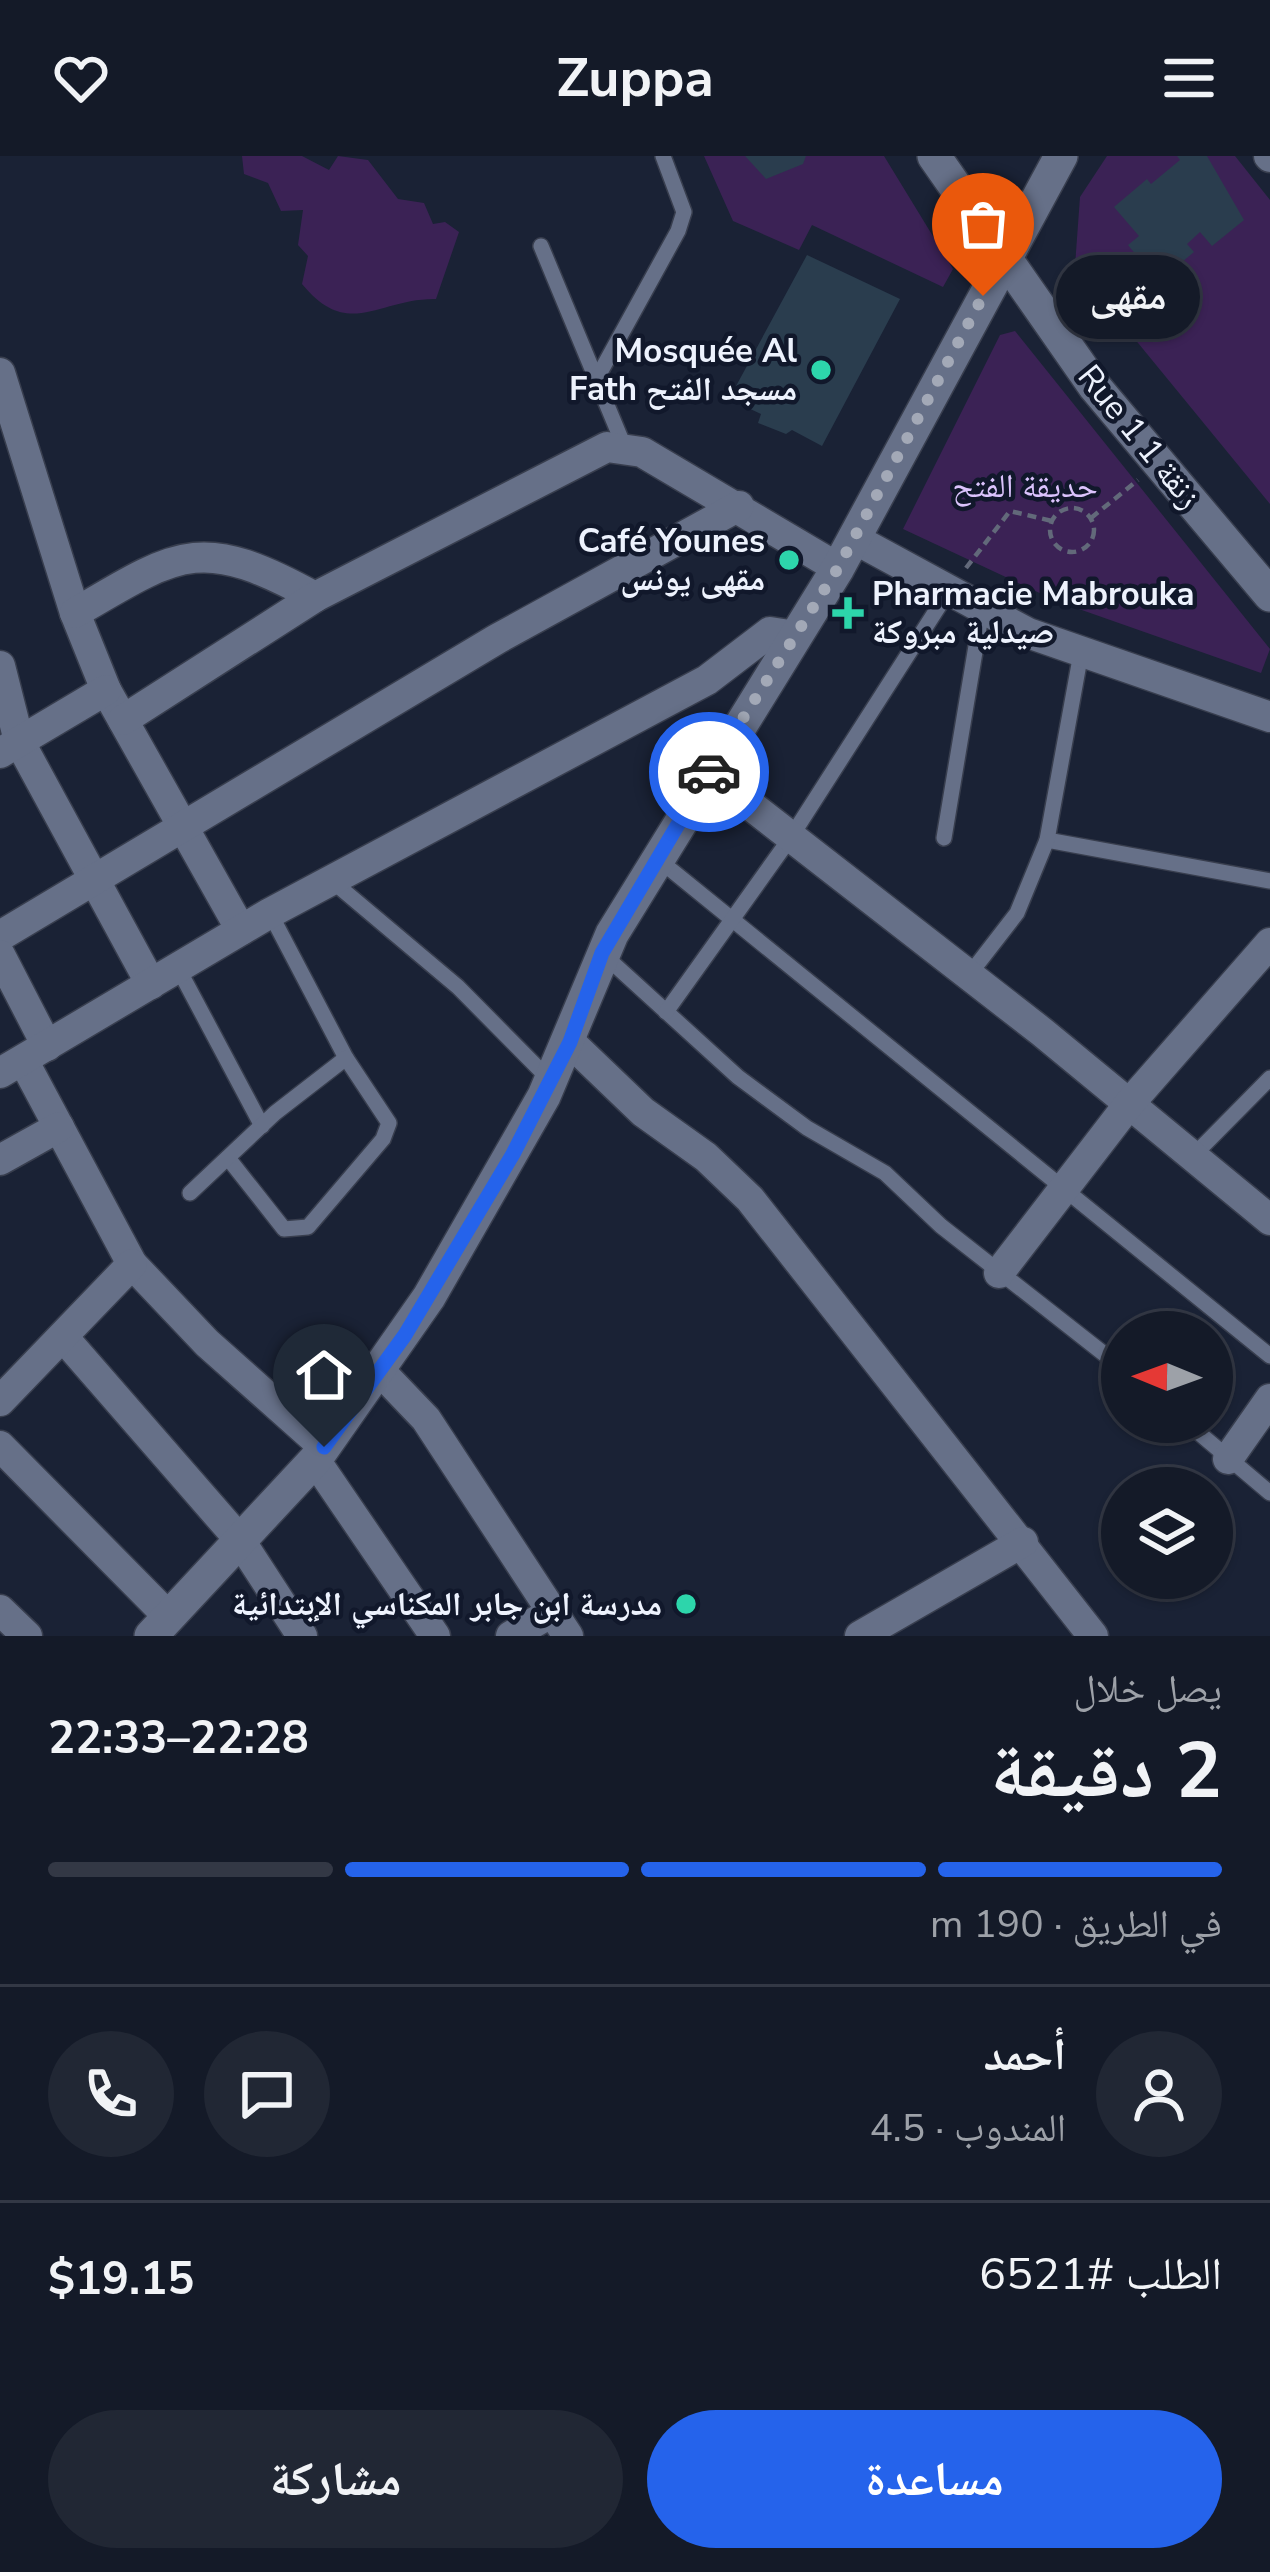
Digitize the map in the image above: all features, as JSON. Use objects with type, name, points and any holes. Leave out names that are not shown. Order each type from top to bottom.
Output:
[{"type":"street","name":"Rue 1 زنقة 1","points":[[934,156],[1095,387],[1270,596]]},
{"type":"street","points":[[0,1446],[157,1631],[319,1454],[381,1372],[551,1082],[602,953],[846,553],[1060,156]]},
{"type":"street","points":[[0,373],[75,613],[106,690],[241,930]]},
{"type":"street","points":[[123,720],[315,597],[565,466],[608,447],[624,446],[739,506],[1081,653],[1270,717]]},
{"type":"street","points":[[0,488],[32,480]]},
{"type":"street","points":[[0,936],[497,639],[739,506]]},
{"type":"street","points":[[75,613],[150,568],[193,555],[268,572],[315,597]]},
{"type":"street","points":[[23,1060],[270,913],[707,680],[770,632],[796,636]]},
{"type":"street","points":[[0,666],[10,747],[93,878],[164,976]]},
{"type":"street","points":[[10,747],[106,690]]},
{"type":"street","points":[[709,773],[969,975],[1270,1220]]},
{"type":"street","points":[[999,1273],[1129,1104],[1270,943]]},
{"type":"street","points":[[0,956],[23,1060],[132,1264],[319,1454],[435,1636]]},
{"type":"street","points":[[570,1042],[643,1112],[706,1156],[750,1199],[1094,1636]]},
{"type":"street","points":[[0,1160],[59,1127]]},
{"type":"street","points":[[0,1401],[132,1264]]},
{"type":"street","points":[[64,1338],[239,1539],[302,1636]]},
{"type":"street","points":[[381,1372],[426,1419],[560,1624],[511,1636]]},
{"type":"street","points":[[1228,1459],[1270,1399]]},
{"type":"street","points":[[860,1636],[1023,1541]]},
{"type":"street","points":[[0,1610],[26,1636]]},
{"type":"lane","points":[[596,380],[679,231],[684,212],[663,156]]},
{"type":"lane","points":[[541,246],[624,446]]},
{"type":"lane","points":[[666,1012],[791,837],[948,592]]},
{"type":"lane","points":[[944,838],[982,610]]},
{"type":"lane","points":[[969,975],[1017,913],[1047,841],[1081,653]]},
{"type":"lane","points":[[1047,841],[1270,881]]},
{"type":"lane","points":[[657,858],[1270,1356]]},
{"type":"lane","points":[[331,880],[458,987],[551,1082]]},
{"type":"lane","points":[[228,1158],[284,1229],[308,1227],[382,1139],[388,1123],[388,1113],[346,1058],[270,913]]},
{"type":"lane","points":[[602,953],[696,1043],[787,1114],[885,1173],[999,1273],[1101,1352]]},
{"type":"lane","points":[[164,976],[262,1126]]},
{"type":"lane","points":[[190,1192],[346,1058]]},
{"type":"lane","points":[[1193,1156],[1270,1078]]},
{"type":"lane","points":[[1210,1443],[1270,1493]]},
{"type":"path","points":[[1052,521],[1053,542],[1071,553],[1090,544],[1091,518],[1158,463]]},
{"type":"path","points":[[948,592],[1010,512],[1052,521],[1070,508],[1091,518]]},
{"type":"green space","points":[[242,156],[302,156],[329,170],[338,156],[368,160],[398,199],[424,203],[433,224],[445,222],[459,232],[436,299],[350,314],[319,301],[302,284],[308,256],[298,245],[303,210],[281,211],[268,183],[244,174]]},
{"type":"green space","points":[[704,156],[884,156],[953,269],[943,287],[812,225],[799,250],[733,221]]},
{"type":"green space","points":[[1107,156],[1235,156],[1270,200],[1270,504],[1075,266],[1080,197]]},
{"type":"green space","name":"حديقة الفتح","points":[[1015,331],[1270,649],[1261,673],[1059,602],[903,529],[1000,335]]},
{"type":"building","points":[[745,156],[806,156],[803,164],[766,179]]},
{"type":"building","points":[[1177,156],[1207,156],[1244,220],[1212,246],[1200,232],[1187,244],[1194,252],[1158,282],[1128,245],[1139,236],[1114,207],[1147,179],[1151,184],[1180,160]]},
{"type":"building","points":[[807,255],[900,299],[822,446],[792,430],[786,434],[758,423],[761,414],[729,399]]},
{"type":"way so far","points":[[709,772],[838,568],[983,296]]},
{"type":"place","name":"مقهى","points":[[983,296]]},
{"type":"place","name":"Mosquée Al Fath مسجد الفتح","points":[[821,370]]},
{"type":"place","name":"Café Younes مقهى يونس","points":[[789,560]]},
{"type":"place","name":"Pharmacie Mabrouka صيدلية مبروكة","points":[[848,613]]},
{"type":"place","name":"مدرسة ابن جابر المكناسي الإبتدائية","points":[[686,1604]]},
{"type":"route","points":[[324,1447],[429,1298],[513,1154],[570,1042],[602,953],[709,772]]}]
